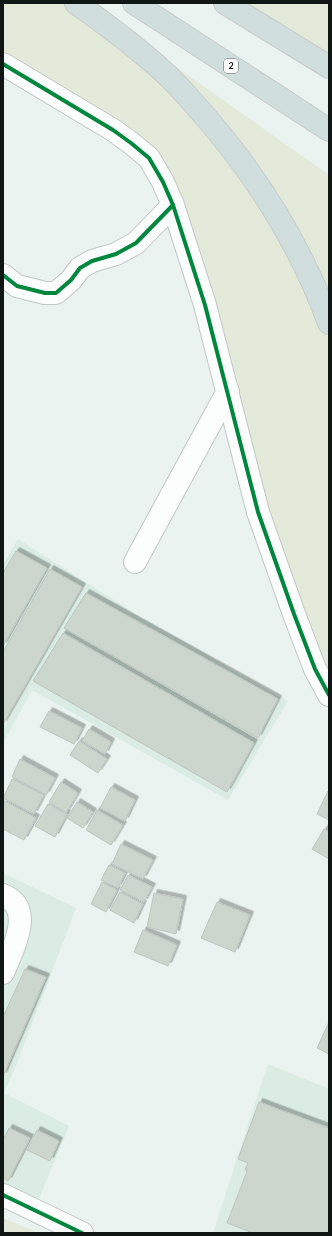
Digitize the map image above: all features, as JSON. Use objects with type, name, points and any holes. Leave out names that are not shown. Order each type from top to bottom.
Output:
[{"type":"highway","points":[[76,3],[118,32],[168,75],[222,136],[258,184],[289,237],[319,295],[329,323]]},
{"type":"highway","name":"2","points":[[134,3],[329,130]]},
{"type":"highway","points":[[225,3],[329,67]]},
{"type":"street","points":[[3,64],[113,130],[150,158],[163,182],[173,205],[205,305],[258,512],[312,662],[329,695]]},
{"type":"street","points":[[3,275],[17,286],[45,293],[56,293],[71,280],[80,268],[92,261],[116,254],[136,243],[173,205]]},
{"type":"street","points":[[135,562],[228,391]]},
{"type":"street","points":[[3,895],[8,897],[17,907],[21,918],[20,929],[3,973]]},
{"type":"street","points":[[3,1195],[82,1233]]},
{"type":"shaded area","points":[[18,539],[137,615],[288,701],[228,800],[32,690],[3,743],[3,565]]},
{"type":"shaded area","points":[[3,873],[76,908],[16,1066],[4,1093],[69,1126],[38,1201],[3,1184]]},
{"type":"shaded area","points":[[268,1064],[329,1089],[329,1128],[259,1102],[238,1159],[248,1163],[245,1170],[247,1171],[227,1223],[253,1233],[213,1233]]},
{"type":"green space","points":[[3,3],[76,3],[124,30],[329,175],[329,695],[149,158],[3,65]]},
{"type":"green space","points":[[225,3],[329,3],[329,67]]},
{"type":"green space","points":[[3,1218],[39,1233],[3,1233]]},
{"type":"building","points":[[16,551],[47,568],[3,646],[3,573]]},
{"type":"building","points":[[50,569],[82,587],[3,724],[3,652]]},
{"type":"building","points":[[86,593],[278,699],[258,738],[64,628]]},
{"type":"building","points":[[63,633],[254,743],[227,792],[33,681]]},
{"type":"building","points":[[49,711],[82,728],[74,744],[40,727]]},
{"type":"building","points":[[89,729],[111,742],[105,754],[82,741]]},
{"type":"building","points":[[79,741],[107,759],[98,773],[70,755]]},
{"type":"building","points":[[20,759],[55,778],[46,795],[12,777]]},
{"type":"building","points":[[12,779],[44,795],[34,814],[3,798]]},
{"type":"building","points":[[61,782],[78,793],[66,813],[49,802]]},
{"type":"building","points":[[111,787],[135,800],[125,821],[100,808]]},
{"type":"building","points":[[329,791],[329,820],[317,814]]},
{"type":"building","points":[[3,800],[36,818],[24,840],[3,829]]},
{"type":"building","points":[[77,802],[93,812],[83,828],[67,818]]},
{"type":"building","points":[[48,804],[67,814],[55,837],[35,826]]},
{"type":"building","points":[[97,810],[123,825],[111,845],[86,830]]},
{"type":"building","points":[[324,829],[329,832],[329,859],[312,849]]},
{"type":"building","points":[[121,844],[153,860],[143,879],[112,864]]},
{"type":"building","points":[[109,865],[125,873],[118,888],[101,880]]},
{"type":"building","points":[[128,875],[152,887],[144,902],[120,890]]},
{"type":"building","points":[[102,882],[117,890],[106,912],[91,904]]},
{"type":"building","points":[[120,892],[143,904],[134,923],[110,910]]},
{"type":"building","points":[[154,893],[183,899],[176,934],[147,927]]},
{"type":"building","points":[[217,902],[250,915],[235,952],[201,938]]},
{"type":"building","points":[[143,930],[177,945],[168,966],[134,952]]},
{"type":"building","points":[[25,969],[46,977],[3,1076],[3,1017]]},
{"type":"building","points":[[329,1022],[329,1054],[317,1048]]},
{"type":"building","points":[[259,1102],[329,1128],[329,1233],[253,1233],[227,1223],[247,1171],[245,1170],[248,1163],[238,1159]]},
{"type":"building","points":[[9,1128],[30,1138],[8,1181],[3,1178],[3,1140]]},
{"type":"building","points":[[37,1130],[59,1141],[50,1161],[27,1150]]},
{"type":"cycle path","points":[[3,64],[113,130],[131,143],[149,158],[163,182],[173,205],[205,305],[258,512],[315,669],[329,695]]},
{"type":"cycle path","points":[[3,275],[17,286],[45,293],[56,293],[71,280],[80,268],[92,261],[116,254],[136,243],[173,205]]},
{"type":"cycle path","points":[[3,1195],[82,1233]]}]
